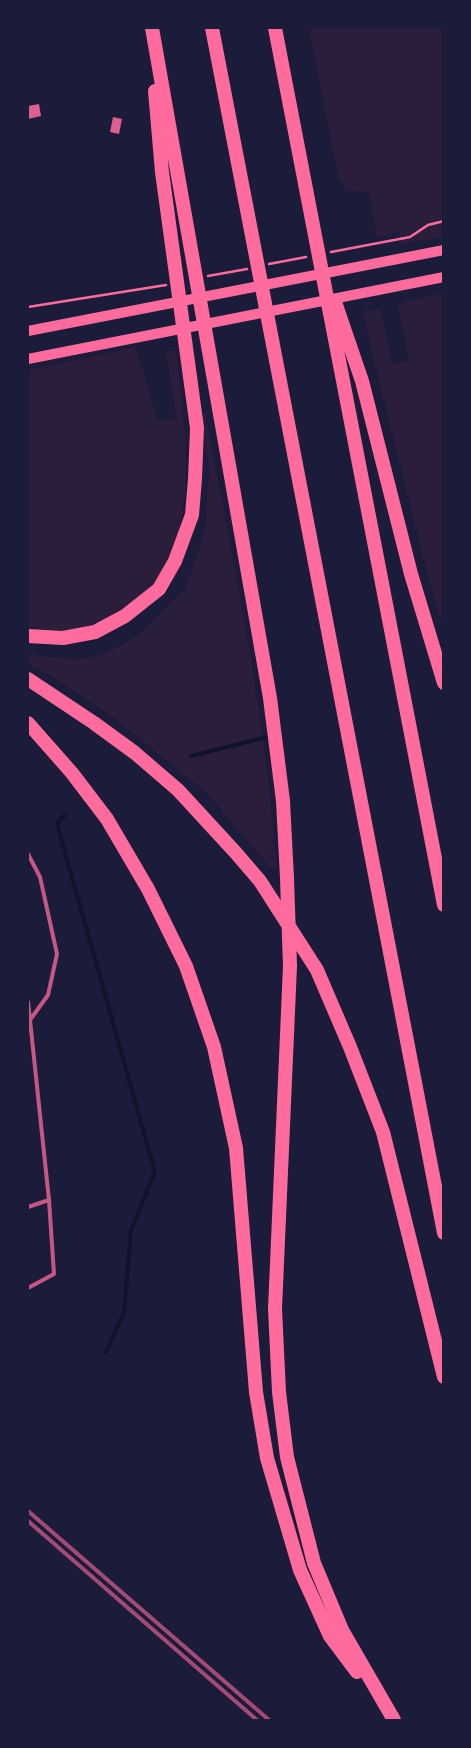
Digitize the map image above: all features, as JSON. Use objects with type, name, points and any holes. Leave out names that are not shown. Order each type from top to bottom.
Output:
[{"type":"highway","points":[[28,636],[63,638],[95,632],[124,616],[159,589],[176,561],[192,515],[197,428],[162,172],[151,28]]},
{"type":"highway","points":[[151,28],[270,698],[283,801],[290,966],[275,1309],[278,1392],[287,1457],[314,1563],[342,1630],[392,1718]]},
{"type":"highway","points":[[212,28],[444,1233]]},
{"type":"highway","points":[[275,28],[444,905]]},
{"type":"highway","points":[[318,252],[362,380],[411,574],[444,683]]},
{"type":"highway","points":[[28,679],[135,753],[178,790],[260,881],[317,970],[350,1047],[383,1132],[444,1378]]},
{"type":"highway","points":[[28,723],[72,773],[107,819],[148,889],[186,966],[214,1047],[236,1148],[256,1392],[267,1458],[300,1570],[330,1636],[392,1718]]},
{"type":"main road","points":[[28,332],[444,250]]},
{"type":"main road","points":[[28,359],[444,278]]},
{"type":"lane","points":[[28,854],[40,877],[57,954],[48,995],[29,1020]]},
{"type":"lane","points":[[28,1002],[49,1200],[54,1274],[28,1288]]},
{"type":"lane","points":[[28,1207],[49,1200]]},
{"type":"path","points":[[377,243],[410,237],[428,225],[444,221]]},
{"type":"path","points":[[28,308],[144,289]]},
{"type":"shaded area","points":[[309,28],[443,28],[443,237],[402,244],[399,232],[377,237],[369,192],[346,191],[338,177]]},
{"type":"shaded area","points":[[444,293],[443,626],[430,585],[363,311],[380,309],[393,365],[409,360],[398,304]]},
{"type":"shaded area","points":[[136,347],[158,422],[176,418],[166,351],[176,351],[183,407],[186,470],[184,501],[179,531],[170,558],[155,581],[145,591],[134,601],[105,620],[68,630],[29,627],[28,370]]},
{"type":"shaded area","points":[[205,412],[257,696],[272,810],[277,868],[270,867],[206,792],[114,718],[52,676],[28,663],[28,653],[55,658],[76,659],[106,653],[143,631],[184,590],[205,528],[209,466],[201,415]]},
{"type":"building","points":[[39,104],[41,116],[28,119],[28,106]]},
{"type":"building","points":[[113,117],[122,119],[119,134],[110,132]]},
{"type":"waterway","points":[[191,756],[271,736]]},
{"type":"waterway","points":[[66,814],[57,824],[155,1172],[131,1230],[124,1312],[106,1352]]},
{"type":"railway","points":[[28,1511],[269,1720]]},
{"type":"railway","points":[[28,1521],[257,1720]]}]
